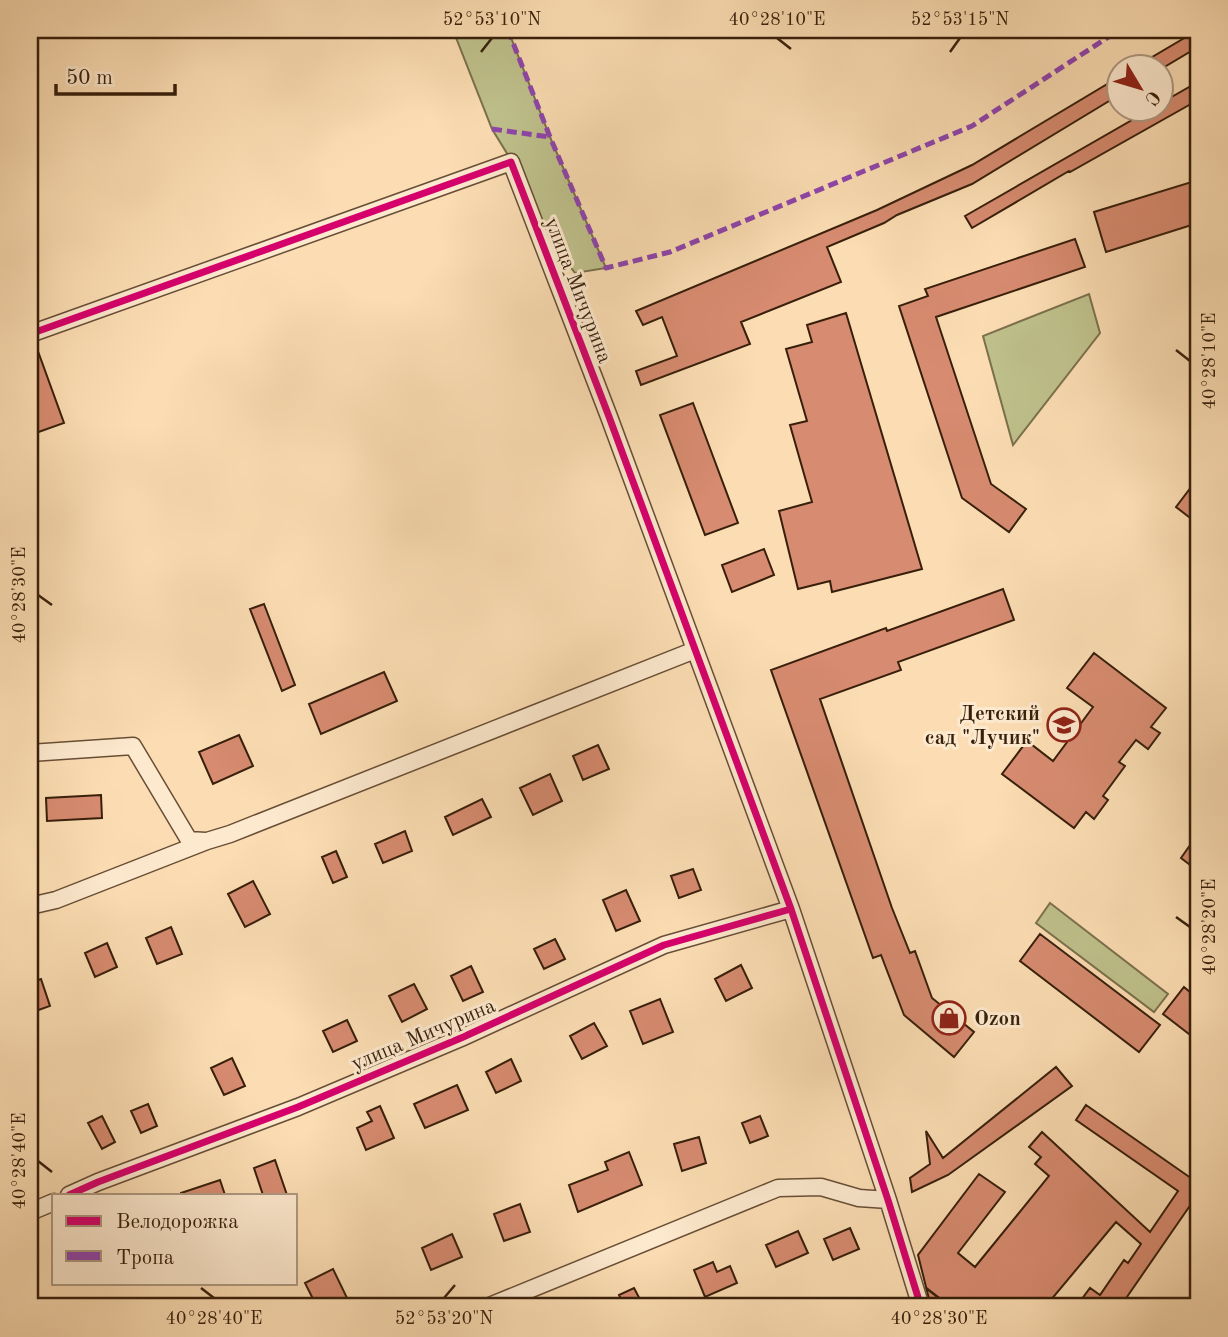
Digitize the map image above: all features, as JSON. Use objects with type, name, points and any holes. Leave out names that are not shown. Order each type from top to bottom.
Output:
[{"type":"street","name":"улица Мичурина","points":[[30,334],[511,162],[611,422],[791,909],[921,1307]]},
{"type":"street","points":[[30,905],[56,900],[230,834],[695,650]]},
{"type":"street","points":[[30,753],[133,746],[189,840],[207,841]]},
{"type":"street","name":"улица Мичурина","points":[[71,1194],[298,1107],[461,1038],[664,946],[791,909]]},
{"type":"street","points":[[487,1307],[778,1188],[821,1187],[859,1198],[888,1200]]},
{"type":"street","points":[[30,1212],[52,1203]]},
{"type":"green space","points":[[453,30],[508,30],[606,268],[575,273],[551,241],[524,181],[492,129]]},
{"type":"green space","points":[[1089,294],[1100,333],[1013,445],[983,336]]},
{"type":"green space","points":[[1050,903],[1168,994],[1154,1012],[1036,923]]},
{"type":"building","points":[[1198,30],[1198,47],[1176,60],[1176,52],[1161,52]]},
{"type":"building","points":[[1198,82],[1198,100],[1176,112],[1176,94]]},
{"type":"building","points":[[1106,85],[1106,103],[972,184],[827,247],[841,282],[741,322],[750,344],[641,385],[636,371],[677,356],[662,317],[643,325],[636,311],[877,210],[972,165]]},
{"type":"building","points":[[1129,122],[1159,122],[972,228],[965,216]]},
{"type":"building","points":[[1198,180],[1198,223],[1106,252],[1094,212]]},
{"type":"building","points":[[1075,239],[1085,267],[936,317],[991,484],[1026,509],[1009,532],[962,498],[899,306],[928,296],[925,289]]},
{"type":"building","points":[[846,313],[922,569],[832,592],[830,581],[798,589],[779,511],[812,502],[790,425],[807,421],[786,349],[812,342],[807,325]]},
{"type":"building","points":[[35,343],[64,423],[30,435],[30,344]]},
{"type":"building","points":[[693,403],[738,523],[705,535],[660,415]]},
{"type":"building","points":[[1198,478],[1198,524],[1176,507]]},
{"type":"building","points":[[764,549],[774,575],[732,592],[722,565]]},
{"type":"building","points":[[1003,589],[1014,620],[898,662],[901,670],[820,699],[910,953],[915,951],[932,998],[974,1032],[954,1057],[904,1015],[881,955],[873,958],[771,670]]},
{"type":"building","points":[[264,604],[295,685],[282,691],[250,609]]},
{"type":"building","points":[[1094,653],[1166,708],[1151,727],[1160,733],[1148,749],[1136,740],[1119,762],[1125,766],[1103,796],[1108,800],[1094,819],[1086,812],[1074,828],[1002,774],[1027,741],[1053,761],[1093,707],[1067,688]]},
{"type":"building","points":[[384,672],[397,701],[321,734],[309,704]]},
{"type":"building","points":[[239,735],[253,766],[213,784],[199,752]]},
{"type":"building","points":[[598,745],[609,769],[583,780],[573,756]]},
{"type":"building","points":[[550,774],[562,801],[533,815],[520,788]]},
{"type":"building","points":[[101,795],[102,818],[47,821],[46,798]]},
{"type":"building","points":[[482,799],[491,817],[453,835],[445,817]]},
{"type":"building","points":[[405,831],[412,851],[383,863],[375,844]]},
{"type":"building","points":[[1198,834],[1198,871],[1181,858]]},
{"type":"building","points":[[336,851],[347,877],[333,883],[322,857]]},
{"type":"building","points":[[693,869],[701,890],[679,898],[671,876]]},
{"type":"building","points":[[253,881],[270,914],[245,927],[228,894]]},
{"type":"building","points":[[626,890],[640,921],[616,931],[603,900]]},
{"type":"building","points":[[171,927],[182,954],[157,964],[146,938]]},
{"type":"building","points":[[1040,934],[1160,1025],[1139,1052],[1020,961]]},
{"type":"building","points":[[555,939],[565,959],[544,969],[534,949]]},
{"type":"building","points":[[107,943],[117,967],[95,977],[85,953]]},
{"type":"building","points":[[741,965],[752,988],[726,1001],[715,979]]},
{"type":"building","points":[[471,966],[483,992],[463,1001],[451,976]]},
{"type":"building","points":[[41,979],[50,1006],[30,1013],[30,983]]},
{"type":"building","points":[[414,984],[427,1009],[402,1022],[389,996]]},
{"type":"building","points":[[1184,987],[1198,999],[1198,1041],[1163,1014]]},
{"type":"building","points":[[660,999],[673,1032],[643,1044],[630,1011]]},
{"type":"building","points":[[347,1020],[357,1041],[333,1052],[323,1031]]},
{"type":"building","points":[[594,1023],[607,1046],[582,1059],[570,1036]]},
{"type":"building","points":[[232,1058],[245,1086],[224,1095],[211,1068]]},
{"type":"building","points":[[511,1059],[521,1081],[496,1093],[486,1072]]},
{"type":"building","points":[[1056,1067],[1072,1086],[948,1175],[912,1192],[910,1178],[930,1164],[926,1131],[943,1158]]},
{"type":"building","points":[[457,1085],[468,1110],[425,1128],[414,1104]]},
{"type":"building","points":[[148,1104],[157,1126],[141,1133],[131,1111]]},
{"type":"building","points":[[1086,1105],[1198,1183],[1198,1194],[1120,1307],[1076,1307],[1090,1288],[1100,1295],[1124,1260],[1128,1263],[1141,1244],[1116,1222],[1045,1307],[931,1307],[918,1255],[979,1174],[1005,1192],[958,1253],[975,1267],[1049,1176],[1035,1164],[1041,1157],[1029,1147],[1042,1132],[1150,1232],[1178,1191],[1076,1120]]},
{"type":"building","points":[[380,1106],[394,1138],[366,1150],[357,1128],[372,1121],[367,1112]]},
{"type":"building","points":[[102,1116],[115,1142],[102,1149],[88,1123]]},
{"type":"building","points":[[760,1116],[768,1136],[750,1143],[742,1123]]},
{"type":"building","points":[[699,1137],[706,1163],[682,1171],[674,1144]]},
{"type":"building","points":[[629,1152],[642,1185],[578,1212],[569,1185],[608,1170],[605,1162]]},
{"type":"building","points":[[275,1160],[287,1194],[263,1194],[254,1168]]},
{"type":"building","points":[[220,1180],[225,1194],[181,1194]]},
{"type":"building","points":[[520,1204],[530,1232],[504,1241],[494,1214]]},
{"type":"building","points":[[850,1228],[859,1249],[833,1260],[824,1239]]},
{"type":"building","points":[[798,1231],[808,1253],[776,1267],[766,1245]]},
{"type":"building","points":[[452,1234],[462,1257],[431,1270],[422,1248]]},
{"type":"building","points":[[713,1262],[717,1272],[730,1266],[737,1283],[705,1297],[694,1270]]},
{"type":"building","points":[[333,1269],[348,1300],[333,1307],[317,1307],[305,1283]]},
{"type":"building","points":[[634,1288],[644,1307],[625,1307],[619,1295]]},
{"type":"marked path","points":[[508,30],[606,268],[670,252],[972,126],[1119,30]]},
{"type":"marked path","points":[[492,129],[550,137]]},
{"type":"cycle path","points":[[30,334],[511,162],[608,414],[791,909],[921,1307]]},
{"type":"cycle path","points":[[71,1194],[298,1107],[461,1038],[664,945],[791,909]]},
{"type":"place","name":"Детский сад \"Лучик\"","points":[[1064,725]]},
{"type":"place","name":"Ozon","points":[[949,1018]]}]
